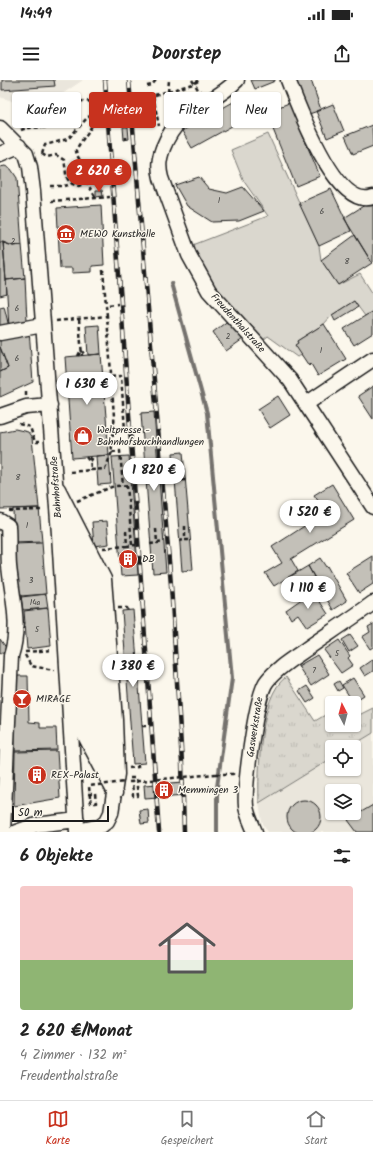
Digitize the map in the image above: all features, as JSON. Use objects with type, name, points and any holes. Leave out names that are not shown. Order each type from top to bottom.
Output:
[{"type":"street","name":"Freudenthalstraße","points":[[237,80],[228,89],[177,122],[170,133],[159,159],[159,170],[189,255],[209,291],[275,363],[306,404],[373,507]]},
{"type":"street","points":[[288,80],[314,143],[330,168],[351,193],[358,198],[363,199],[373,197]]},
{"type":"street","points":[[0,128],[13,142],[20,146]]},
{"type":"street","points":[[0,154],[20,146]]},
{"type":"street","name":"Bahnhofstraße","points":[[20,146],[26,154],[30,167],[50,323],[50,405],[66,636],[77,828]]},
{"type":"street","points":[[0,333],[50,323]]},
{"type":"street","points":[[306,404],[373,359]]},
{"type":"street","points":[[0,416],[26,407],[50,405]]},
{"type":"street","points":[[55,484],[103,576],[112,605],[108,627],[116,751]]},
{"type":"street","points":[[57,510],[112,605]]},
{"type":"street","points":[[3,520],[14,592],[17,634],[6,659],[3,832]]},
{"type":"street","points":[[59,534],[108,627]]},
{"type":"street","points":[[60,560],[109,652]]},
{"type":"street","points":[[62,587],[111,677]]},
{"type":"street","name":"Gaswerkstraße","points":[[256,832],[247,814],[246,796],[250,754],[259,702],[266,682],[274,672],[373,603]]},
{"type":"street","points":[[64,612],[113,702]]},
{"type":"street","points":[[66,636],[115,727]]},
{"type":"street","points":[[67,660],[116,751],[126,779]]},
{"type":"street","points":[[69,685],[126,779]]},
{"type":"street","points":[[70,709],[115,793]]},
{"type":"street","points":[[16,832],[36,825],[94,828],[107,821],[111,813],[115,793],[126,779]]},
{"type":"path","points":[[147,86],[152,85],[156,80]]},
{"type":"path","points":[[169,80],[168,92],[193,84],[200,80]]},
{"type":"path","points":[[192,80],[193,84]]},
{"type":"path","points":[[156,109],[159,128]]},
{"type":"path","points":[[71,184],[66,177],[64,160],[56,155],[47,157],[42,154],[43,148],[49,143],[68,139],[89,116]]},
{"type":"path","points":[[50,186],[64,186],[71,184],[78,186],[86,181],[88,176],[87,168],[78,158],[76,150],[90,128]]},
{"type":"path","points":[[86,181],[96,198]]},
{"type":"path","points":[[51,201],[110,197]]},
{"type":"path","points":[[70,472],[105,469],[112,452],[111,439],[115,431],[103,270]]},
{"type":"path","points":[[106,305],[118,304]]},
{"type":"path","points":[[50,323],[107,316]]},
{"type":"path","points":[[78,319],[81,350],[84,356]]},
{"type":"path","points":[[78,356],[81,350]]},
{"type":"path","points":[[111,377],[121,376],[124,403],[125,430],[115,431]]},
{"type":"path","points":[[13,424],[30,428],[36,442]]},
{"type":"path","points":[[112,452],[120,451],[122,487]]},
{"type":"path","points":[[90,456],[91,470]]},
{"type":"path","points":[[90,462],[94,456]]},
{"type":"path","points":[[86,457],[90,462]]},
{"type":"path","points":[[175,481],[181,482],[186,480]]},
{"type":"path","points":[[146,484],[160,482]]},
{"type":"path","points":[[127,485],[132,545]]},
{"type":"path","points":[[114,486],[122,487],[131,485]]},
{"type":"path","points":[[3,520],[41,510]]},
{"type":"path","points":[[184,526],[185,540]]},
{"type":"path","points":[[156,529],[157,543]]},
{"type":"path","points":[[126,531],[127,546]]},
{"type":"path","points":[[179,541],[191,540]]},
{"type":"path","points":[[104,542],[103,548],[136,545]]},
{"type":"path","points":[[150,544],[164,542]]},
{"type":"path","points":[[112,605],[127,608],[128,610]]},
{"type":"path","points":[[52,650],[23,652],[32,666],[54,670]]},
{"type":"path","points":[[138,671],[145,670]]},
{"type":"path","points":[[142,726],[149,726]]},
{"type":"path","points":[[126,779],[233,774]]},
{"type":"path","points":[[95,794],[96,802],[91,803],[89,786],[126,779],[136,778],[138,796],[133,796],[126,779]]},
{"type":"shaded area","points":[[0,80],[83,80],[65,92],[12,92],[12,101],[0,97]]},
{"type":"shaded area","points":[[373,733],[373,832],[268,832],[262,822],[259,803],[325,762],[325,776],[361,776],[361,740]]},
{"type":"green space","points":[[268,134],[319,246],[321,260],[338,285],[360,274],[373,294],[373,311],[365,316],[354,301],[332,315],[324,324],[297,341],[302,355],[297,357],[268,336],[257,345],[189,255],[193,245],[268,216],[243,180],[231,150]]},
{"type":"green space","points":[[286,677],[315,721],[325,715],[325,732],[361,732],[361,714],[373,708],[373,733],[361,740],[325,740],[325,762],[259,803],[259,773],[262,736],[270,700],[277,687]]},
{"type":"building","points":[[2,80],[54,80],[55,86],[2,90]]},
{"type":"building","points":[[251,80],[275,80],[275,81],[255,89]]},
{"type":"building","points":[[292,80],[311,80],[321,110],[306,115]]},
{"type":"building","points":[[231,103],[231,127],[192,148],[182,131],[187,128],[223,128],[223,108]]},
{"type":"building","points":[[289,103],[320,176],[296,186],[272,128],[281,128],[281,106]]},
{"type":"building","points":[[333,104],[344,131],[327,138],[316,111]]},
{"type":"building","points":[[372,125],[373,146],[353,154],[345,136]]},
{"type":"building","points":[[123,128],[128,128],[129,139],[124,140]]},
{"type":"building","points":[[5,166],[11,169],[17,178],[22,245],[13,246],[0,242],[0,167]]},
{"type":"building","points":[[199,177],[209,189],[227,193],[243,187],[264,211],[239,221],[212,222],[187,206],[175,185]]},
{"type":"building","points":[[331,189],[351,231],[319,246],[299,203]]},
{"type":"building","points":[[96,190],[102,190],[103,196],[96,197]]},
{"type":"building","points":[[373,200],[373,262],[372,263],[344,218]]},
{"type":"building","points":[[101,205],[104,265],[92,266],[92,272],[72,273],[72,268],[60,268],[57,208]]},
{"type":"building","points":[[355,235],[372,263],[338,285],[321,260]]},
{"type":"building","points":[[0,242],[3,242],[7,294],[0,296]]},
{"type":"building","points":[[3,242],[13,246],[22,245],[25,278],[6,280]]},
{"type":"building","points":[[25,278],[27,322],[9,327],[6,280]]},
{"type":"building","points":[[354,301],[358,307],[335,321],[332,315]]},
{"type":"building","points":[[4,306],[9,327],[0,330],[0,307]]},
{"type":"building","points":[[373,311],[373,333],[354,345],[344,329]]},
{"type":"building","points":[[229,320],[243,339],[226,351],[213,332]]},
{"type":"building","points":[[324,324],[346,359],[318,376],[311,364],[309,366],[295,345],[298,343],[297,341]]},
{"type":"building","points":[[99,325],[101,354],[88,355],[86,326]]},
{"type":"building","points":[[29,330],[33,382],[0,397],[0,372],[8,368],[0,347],[0,337]]},
{"type":"building","points":[[0,347],[8,368],[0,372]]},
{"type":"building","points":[[101,354],[109,455],[72,458],[65,357]]},
{"type":"building","points":[[373,386],[373,419],[358,396]]},
{"type":"building","points":[[278,396],[290,415],[270,428],[258,409]]},
{"type":"building","points":[[154,412],[166,572],[153,573],[141,413]]},
{"type":"building","points":[[15,429],[28,432],[32,438],[39,508],[0,509],[0,432]]},
{"type":"building","points":[[183,452],[193,570],[182,571],[173,453]]},
{"type":"building","points":[[109,455],[111,484],[98,485],[96,456]]},
{"type":"building","points":[[129,456],[138,575],[121,576],[112,457]]},
{"type":"building","points":[[332,484],[354,520],[291,559],[298,571],[274,586],[265,573],[282,563],[272,547],[326,512],[314,495]]},
{"type":"building","points":[[39,508],[42,542],[14,543],[13,509]]},
{"type":"building","points":[[107,521],[109,544],[94,546],[92,522]]},
{"type":"building","points":[[42,543],[46,594],[21,596],[14,566],[14,544]]},
{"type":"building","name":"DB","points":[[132,553],[133,564],[124,565],[123,554]]},
{"type":"building","points":[[373,556],[373,584],[359,593],[346,573]]},
{"type":"building","points":[[320,558],[326,567],[327,566],[347,601],[333,610],[308,566]]},
{"type":"building","points":[[308,566],[314,577],[293,591],[286,579]]},
{"type":"building","points":[[313,591],[328,614],[307,627],[298,614],[291,619],[286,610]]},
{"type":"building","points":[[46,594],[48,608],[23,610],[21,597]]},
{"type":"building","points":[[48,608],[51,646],[27,649],[24,611]]},
{"type":"building","points":[[133,610],[145,763],[133,764],[122,611]]},
{"type":"building","points":[[373,624],[373,647],[370,649],[362,637],[370,632],[368,627]]},
{"type":"building","points":[[350,635],[358,646],[349,652],[342,640]]},
{"type":"building","points":[[0,639],[7,649],[0,654]]},
{"type":"building","points":[[339,640],[350,656],[348,658],[353,665],[341,673],[324,650]]},
{"type":"building","points":[[317,655],[329,674],[311,686],[298,666]]},
{"type":"building","points":[[373,659],[373,671],[365,676],[360,668]]},
{"type":"building","name":"M1RAGE","points":[[14,676],[28,676],[29,722],[40,723],[40,728],[56,728],[57,750],[15,751]]},
{"type":"building","points":[[353,678],[364,695],[361,697],[349,696],[342,685]]},
{"type":"building","points":[[339,681],[343,688],[338,691],[334,684]]},
{"type":"building","points":[[307,686],[315,698],[307,703],[299,691]]},
{"type":"building","name":"REX-Palast","points":[[57,751],[60,798],[14,806],[15,752]]},
{"type":"building","name":"Memmingen 3","points":[[184,782],[185,795],[145,798],[144,785]]},
{"type":"building","points":[[301,800],[307,800],[314,803],[320,810],[320,824],[312,832],[296,832],[290,827],[287,820],[287,814],[290,807],[297,801]]},
{"type":"building","points":[[373,805],[373,832],[357,832],[348,820],[361,820],[361,812]]},
{"type":"building","points":[[148,809],[149,823],[141,824],[139,810]]},
{"type":"waterway","points":[[171,283],[207,413],[232,678],[217,787],[217,832]]},
{"type":"railway","points":[[105,80],[159,832]]},
{"type":"railway","points":[[129,80],[171,585],[182,763],[184,832]]},
{"type":"place","name":"MEWO Kunsthalle","points":[[66,234]]},
{"type":"place","name":"Weltpresse - Bahnhofsbuchhandlungen","points":[[83,436]]},
{"type":"place","name":"DB","points":[[128,559]]},
{"type":"place","name":"M1RAGE","points":[[22,699]]},
{"type":"place","name":"REX-Palast","points":[[37,775]]},
{"type":"place","name":"Memmingen 3","points":[[164,790]]}]
